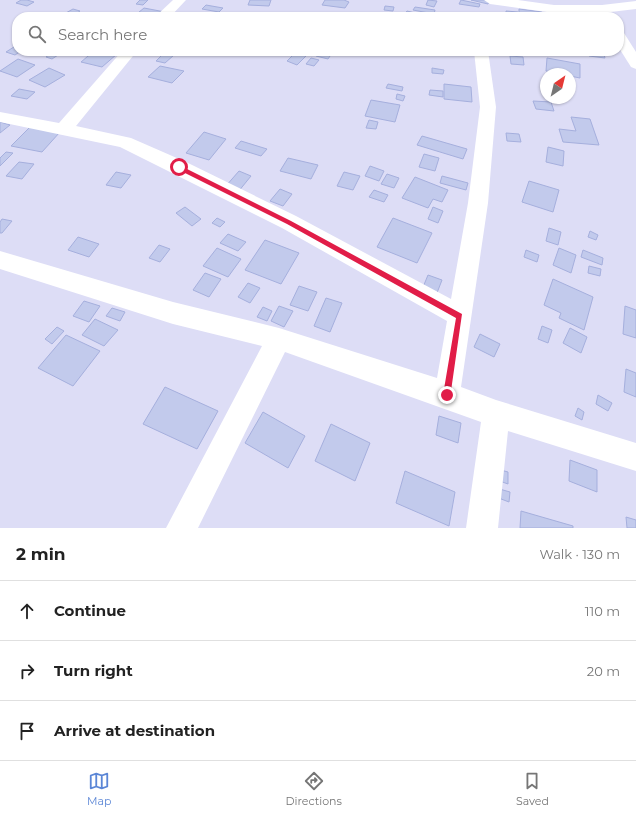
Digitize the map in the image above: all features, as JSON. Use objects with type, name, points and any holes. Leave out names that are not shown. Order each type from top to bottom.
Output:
[{"type":"street","points":[[167,12],[180,0]]},
{"type":"street","points":[[488,12],[492,0],[554,9],[592,12]]},
{"type":"street","points":[[606,12],[621,3],[636,5]]},
{"type":"street","points":[[624,44],[636,64]]},
{"type":"street","points":[[64,129],[126,56]]},
{"type":"street","points":[[447,395],[478,202],[488,107],[482,56]]},
{"type":"street","points":[[0,117],[125,142],[179,167],[289,222],[460,316]]},
{"type":"street","points":[[0,260],[173,313],[279,339],[447,395],[496,414],[636,457]]},
{"type":"street","points":[[182,528],[279,339]]},
{"type":"street","points":[[482,528],[496,414]]},
{"type":"shaded area","points":[[0,0],[636,0],[636,528],[0,528]]},
{"type":"building","points":[[21,0],[34,2],[27,6],[16,3]]},
{"type":"building","points":[[140,0],[148,0],[143,5],[136,4]]},
{"type":"building","points":[[250,0],[271,0],[269,6],[248,5]]},
{"type":"building","points":[[325,0],[344,0],[349,2],[345,8],[322,5]]},
{"type":"building","points":[[428,0],[437,1],[434,7],[426,5]]},
{"type":"building","points":[[461,0],[480,4],[479,7],[459,4]]},
{"type":"building","points":[[471,0],[484,0],[489,1],[488,4]]},
{"type":"building","points":[[206,5],[223,8],[219,12],[202,9]]},
{"type":"building","points":[[385,6],[394,7],[393,11],[384,10]]},
{"type":"building","points":[[415,7],[435,10],[434,12],[424,12],[413,10]]},
{"type":"building","points":[[144,8],[165,12],[139,12]]},
{"type":"building","points":[[73,9],[80,11],[79,12],[68,12]]},
{"type":"building","points":[[519,9],[542,12],[519,12]]},
{"type":"building","points":[[12,48],[12,54],[6,52]]},
{"type":"building","points":[[47,56],[56,56],[52,59],[46,57]]},
{"type":"building","points":[[88,56],[115,56],[102,67],[81,62]]},
{"type":"building","points":[[161,56],[173,56],[165,63],[156,61]]},
{"type":"building","points":[[292,56],[306,56],[297,65],[287,61]]},
{"type":"building","points":[[316,56],[330,56],[328,59]]},
{"type":"building","points":[[510,56],[523,57],[524,65],[511,64]]},
{"type":"building","points":[[589,56],[604,56],[605,58]]},
{"type":"building","points":[[311,58],[319,60],[314,66],[306,64]]},
{"type":"building","points":[[547,58],[580,64],[580,78],[576,77],[576,68],[546,68]]},
{"type":"building","points":[[18,59],[35,65],[17,77],[0,71]]},
{"type":"building","points":[[160,66],[184,71],[172,83],[148,77]]},
{"type":"building","points":[[49,68],[65,75],[45,87],[29,80]]},
{"type":"building","points":[[432,68],[444,70],[443,74],[432,73]]},
{"type":"building","points":[[388,84],[403,87],[402,91],[386,88]]},
{"type":"building","points":[[444,84],[471,87],[472,102],[444,99]]},
{"type":"building","points":[[19,89],[35,92],[27,99],[11,96]]},
{"type":"building","points":[[430,90],[443,91],[443,97],[429,95]]},
{"type":"building","points":[[397,94],[405,96],[403,101],[396,99]]},
{"type":"building","points":[[371,100],[400,105],[395,122],[365,116]]},
{"type":"building","points":[[533,101],[540,101],[540,104],[552,104],[554,111],[536,109]]},
{"type":"building","points":[[571,117],[590,119],[599,145],[563,142],[559,129],[576,131]]},
{"type":"building","points":[[369,120],[378,122],[376,129],[366,128]]},
{"type":"building","points":[[0,122],[10,125],[0,133]]},
{"type":"building","points":[[31,126],[60,132],[42,152],[11,146]]},
{"type":"building","points":[[204,132],[226,139],[209,160],[186,153]]},
{"type":"building","points":[[506,133],[519,134],[521,142],[507,141]]},
{"type":"building","points":[[422,136],[467,149],[463,159],[417,145]]},
{"type":"building","points":[[241,141],[267,149],[261,156],[235,148]]},
{"type":"building","points":[[548,147],[564,151],[563,166],[546,162]]},
{"type":"building","points":[[6,152],[13,153],[0,166],[0,158]]},
{"type":"building","points":[[424,154],[439,158],[435,171],[419,167]]},
{"type":"building","points":[[288,158],[318,165],[311,179],[280,171]]},
{"type":"building","points":[[19,162],[34,164],[22,179],[6,176]]},
{"type":"building","points":[[370,166],[384,171],[379,181],[365,176]]},
{"type":"building","points":[[239,171],[251,176],[238,192],[225,187]]},
{"type":"building","points":[[116,172],[131,175],[121,188],[106,185]]},
{"type":"building","points":[[344,172],[360,176],[353,190],[337,186]]},
{"type":"building","points":[[387,174],[399,178],[394,188],[381,184]]},
{"type":"building","points":[[442,176],[468,183],[466,190],[440,183]]},
{"type":"building","points":[[415,177],[448,190],[442,202],[433,199],[428,208],[402,198]]},
{"type":"building","points":[[529,181],[559,190],[553,212],[522,202]]},
{"type":"building","points":[[280,189],[292,194],[283,206],[270,201]]},
{"type":"building","points":[[374,190],[388,195],[384,202],[369,197]]},
{"type":"building","points":[[185,207],[201,219],[192,226],[176,213]]},
{"type":"building","points":[[433,207],[443,211],[438,223],[428,219]]},
{"type":"building","points":[[217,218],[225,222],[220,227],[212,223]]},
{"type":"building","points":[[393,218],[432,233],[417,263],[377,247]]},
{"type":"building","points":[[2,219],[12,221],[2,233],[0,233],[0,222]]},
{"type":"building","points":[[549,228],[561,232],[558,245],[546,241]]},
{"type":"building","points":[[590,231],[598,235],[596,240],[588,237]]},
{"type":"building","points":[[228,234],[246,242],[238,251],[220,243]]},
{"type":"building","points":[[78,237],[99,244],[89,257],[68,250]]},
{"type":"building","points":[[265,240],[299,253],[281,284],[245,270]]},
{"type":"building","points":[[159,245],[170,249],[160,262],[149,258]]},
{"type":"building","points":[[217,248],[241,259],[228,277],[203,266]]},
{"type":"building","points":[[559,248],[576,255],[571,273],[553,265]]},
{"type":"building","points":[[526,250],[539,255],[537,262],[524,257]]},
{"type":"building","points":[[583,250],[603,258],[602,265],[581,257]]},
{"type":"building","points":[[589,266],[601,269],[600,276],[588,273]]},
{"type":"building","points":[[205,273],[221,279],[209,297],[193,290]]},
{"type":"building","points":[[428,275],[442,280],[435,298],[421,292]]},
{"type":"building","points":[[553,279],[593,297],[584,330],[559,318],[561,313],[544,305]]},
{"type":"building","points":[[248,283],[260,288],[250,303],[238,297]]},
{"type":"building","points":[[299,286],[317,292],[308,311],[290,305]]},
{"type":"building","points":[[326,298],[342,303],[330,332],[314,326]]},
{"type":"building","points":[[84,301],[100,306],[89,322],[73,316]]},
{"type":"building","points":[[279,306],[293,311],[284,327],[271,321]]},
{"type":"building","points":[[625,306],[636,310],[636,338],[623,334]]},
{"type":"building","points":[[263,307],[272,311],[267,321],[257,317]]},
{"type":"building","points":[[112,308],[125,312],[120,321],[106,316]]},
{"type":"building","points":[[95,319],[118,330],[104,346],[82,335]]},
{"type":"building","points":[[542,326],[552,330],[548,343],[538,339]]},
{"type":"building","points":[[57,327],[64,331],[52,344],[45,339]]},
{"type":"building","points":[[570,328],[587,337],[581,353],[563,343]]},
{"type":"building","points":[[480,334],[500,344],[494,357],[474,347]]},
{"type":"building","points":[[66,335],[100,351],[73,386],[38,368]]},
{"type":"building","points":[[626,369],[636,373],[636,397],[624,392]]},
{"type":"building","points":[[165,387],[218,411],[197,449],[143,424]]},
{"type":"building","points":[[598,395],[612,403],[608,411],[596,404]]},
{"type":"building","points":[[578,408],[584,412],[582,420],[575,416]]},
{"type":"building","points":[[263,412],[305,436],[288,468],[245,443]]},
{"type":"building","points":[[439,416],[461,423],[458,443],[436,435]]},
{"type":"building","points":[[331,424],[370,443],[355,481],[315,461]]},
{"type":"building","points":[[570,460],[597,470],[597,492],[569,481]]},
{"type":"building","points":[[497,469],[508,472],[508,484],[497,480]]},
{"type":"building","points":[[405,471],[455,492],[449,526],[396,503]]},
{"type":"building","points":[[496,488],[510,492],[509,502],[496,497]]},
{"type":"building","points":[[521,511],[573,526],[573,528],[520,528]]},
{"type":"building","points":[[626,517],[636,520],[636,528],[627,528]]},
{"type":"route","points":[[179,167],[289,222],[460,316],[447,395]]}]
